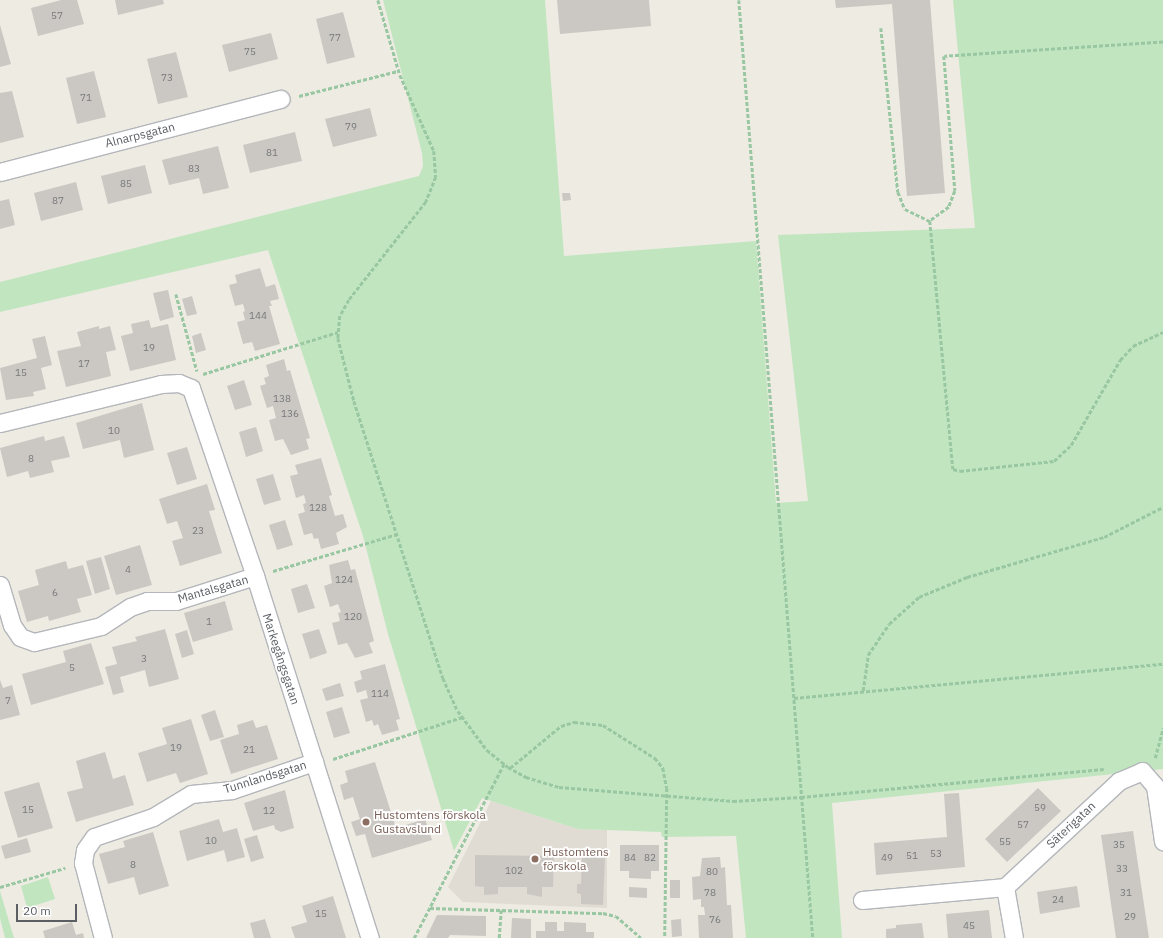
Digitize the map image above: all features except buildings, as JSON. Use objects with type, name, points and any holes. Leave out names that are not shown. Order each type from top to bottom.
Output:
[{"type":"street","name":"Alnarpsgatan","points":[[0,172],[281,99]]},
{"type":"street","name":"Markegångsgatan","points":[[0,423],[161,384],[185,384],[194,392],[255,576],[370,938]]},
{"type":"street","name":"Mantalsgatan","points":[[0,585],[9,618],[20,637],[34,642],[43,642],[101,626],[139,604],[154,600],[176,601],[255,576]]},
{"type":"street","name":"Tunnlandsgatan","points":[[83,863],[90,841],[101,833],[153,817],[191,794],[232,790],[315,763]]},
{"type":"street","points":[[1142,771],[1159,785],[1163,841]]},
{"type":"street","name":"Säterigatan","points":[[1005,887],[1118,782],[1142,771]]},
{"type":"street","points":[[83,863],[103,938]]},
{"type":"street","points":[[862,900],[1005,887],[1014,938]]},
{"type":"path","points":[[378,0],[398,70],[434,151],[434,186],[426,202],[349,300],[340,316],[338,332],[347,378],[443,678],[462,717],[487,750],[504,764],[526,777],[559,786],[733,801],[802,797],[1111,769]]},
{"type":"path","points":[[739,0],[813,938]]},
{"type":"path","points":[[881,28],[898,192],[905,209],[930,221]]},
{"type":"path","points":[[930,221],[949,207],[955,191],[944,56],[1163,42]]},
{"type":"path","points":[[281,99],[398,70]]},
{"type":"path","points":[[930,221],[953,469],[960,471],[1054,461],[1071,445],[1120,360],[1133,346],[1163,332]]},
{"type":"path","points":[[176,294],[198,377],[210,371],[338,332]]},
{"type":"path","points":[[863,692],[868,655],[889,624],[919,597],[967,577],[1104,537],[1163,507]]},
{"type":"path","points":[[255,576],[397,534]]},
{"type":"path","points":[[794,698],[1163,664]]},
{"type":"path","points":[[315,763],[462,717]]},
{"type":"path","points":[[510,768],[561,726],[574,722],[593,722],[609,728],[656,758],[666,777],[667,796],[665,938]]},
{"type":"path","points":[[1142,771],[1154,762],[1163,728]]},
{"type":"path","points":[[414,938],[504,764]]},
{"type":"path","points":[[0,887],[83,863]]},
{"type":"path","points":[[430,908],[603,913],[616,916],[641,938]]},
{"type":"path","points":[[499,938],[501,910]]},
{"type":"shaded area","name":"Hustomtens förskola","points":[[491,801],[578,829],[607,830],[607,908],[463,902],[448,887]]},
{"type":"green space","points":[[383,0],[545,0],[564,256],[756,241],[776,503],[808,501],[778,235],[975,228],[953,0],[1163,0],[1163,769],[832,803],[842,938],[746,938],[736,836],[662,837],[661,832],[578,829],[482,798],[454,851],[388,634],[363,536],[268,250],[0,312],[0,282],[419,176],[423,166],[422,153]]},
{"type":"green space","points":[[48,877],[55,899],[27,908],[21,886]]},
{"type":"green space","points":[[0,891],[14,938],[5,938],[0,918]]},
{"type":"place","name":"Hustomtens förskola Gustavslund","points":[[366,822]]},
{"type":"place","name":"Hustomtens förskola","points":[[535,859]]}]
